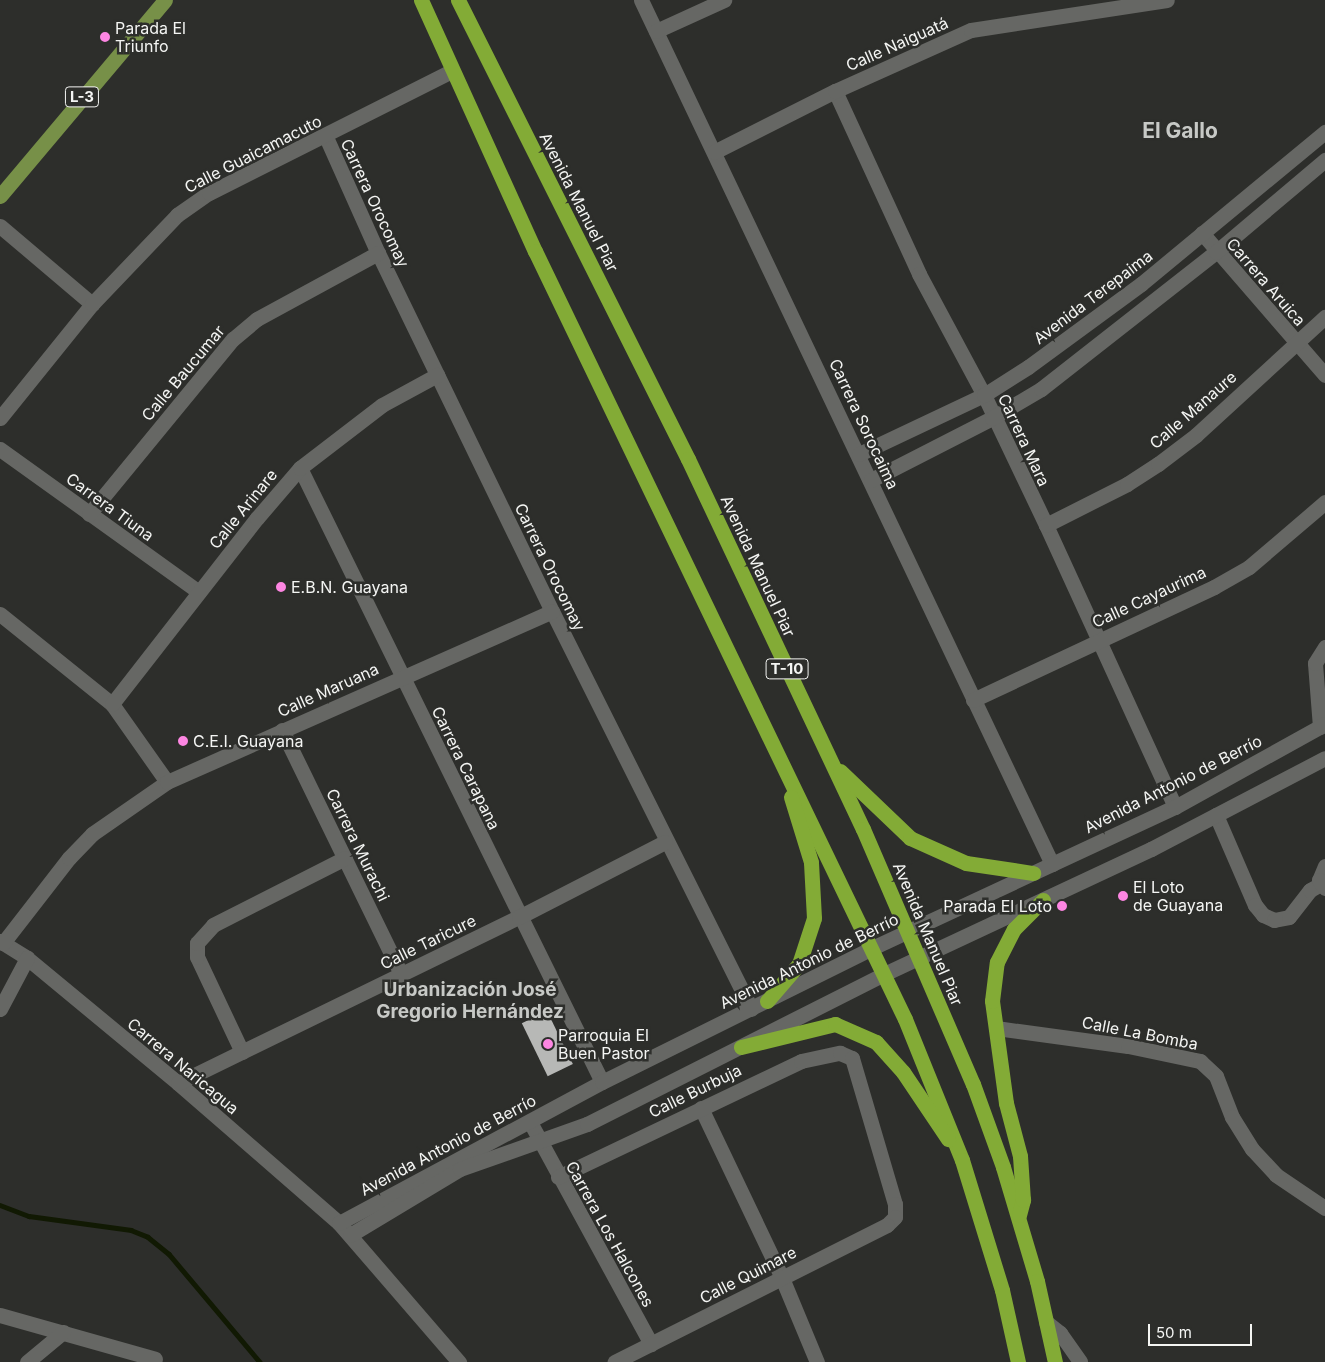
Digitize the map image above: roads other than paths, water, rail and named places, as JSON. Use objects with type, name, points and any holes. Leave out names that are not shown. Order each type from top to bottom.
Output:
[{"type":"highway","name":"T-10","points":[[421,0],[535,251],[872,948],[934,1085],[962,1160],[1002,1290],[1018,1362]]},
{"type":"highway","name":"Avenida Manuel Piar","points":[[458,0],[688,458],[832,762],[919,958],[972,1084],[1018,1219],[1055,1362]]},
{"type":"highway","points":[[767,1001],[799,964],[814,918],[811,862],[781,759]]},
{"type":"highway","points":[[832,762],[910,838],[966,863],[1033,873]]},
{"type":"highway","points":[[1018,1219],[1023,1200],[1020,1156],[1006,1103],[992,1001],[997,962],[1014,929],[1043,900]]},
{"type":"highway","points":[[741,1046],[835,1024],[876,1042],[903,1072],[962,1160]]},
{"type":"main road","name":"L-3","points":[[0,196],[165,0]]},
{"type":"street","name":"Carrera Sorocaima","points":[[641,0],[859,454],[973,700],[1052,864]]},
{"type":"street","points":[[656,31],[724,0]]},
{"type":"street","name":"Calle Naiguatá","points":[[714,152],[835,91],[971,30],[1127,2],[1167,0]]},
{"type":"street","name":"Calle Guaicamacuto","points":[[0,418],[92,304],[177,215],[209,193],[326,137],[452,71]]},
{"type":"street","name":"Carrera Mara","points":[[835,91],[920,274],[984,395],[992,418],[1046,525],[1175,806]]},
{"type":"street","name":"Avenida Terepaima","points":[[859,454],[984,395],[1028,367],[1141,284],[1325,132]]},
{"type":"street","name":"Carrera Orocomay","points":[[326,137],[378,253],[552,611],[665,842],[751,1009]]},
{"type":"street","points":[[871,480],[992,418],[1041,389],[1216,252],[1325,160]]},
{"type":"street","points":[[0,226],[92,304]]},
{"type":"street","name":"Carrera Aruica","points":[[1202,233],[1216,252],[1325,375]]},
{"type":"street","name":"Calle Baucumar","points":[[89,514],[233,339],[257,319],[378,253]]},
{"type":"street","name":"Calle Manaure","points":[[1046,525],[1127,484],[1158,464],[1196,435],[1296,342],[1325,318]]},
{"type":"street","name":"Calle Arinare","points":[[112,704],[199,592],[300,468],[382,406],[437,374]]},
{"type":"street","name":"Carrera Tiuna","points":[[0,449],[199,592]]},
{"type":"street","name":"Carrera Carapana","points":[[300,468],[519,917],[602,1082]]},
{"type":"street","name":"Calle Cayaurima","points":[[973,700],[1214,587],[1249,566],[1325,502]]},
{"type":"street","name":"Calle Maruana","points":[[2,942],[69,858],[92,834],[167,782],[552,611]]},
{"type":"street","points":[[0,614],[112,704],[167,782]]},
{"type":"street","points":[[1323,726],[1315,663],[1325,647]]},
{"type":"street","name":"Avenida Antonio de Berrío","points":[[339,1223],[602,1082],[872,948],[1175,806],[1323,726]]},
{"type":"street","name":"Carrera Murachi","points":[[282,730],[401,974]]},
{"type":"street","name":"Avenida Antonio de Berrío","points":[[350,1235],[460,1169],[587,1124],[884,974],[1043,900],[1216,815],[1325,758]]},
{"type":"street","points":[[1216,815],[1255,905],[1263,915],[1279,920],[1289,917],[1310,890],[1323,886],[1325,866]]},
{"type":"street","name":"Calle Taricure","points":[[178,1083],[519,917],[665,842]]},
{"type":"street","points":[[242,1052],[197,957],[198,944],[213,925],[345,858]]},
{"type":"street","name":"Carrera Naricagua","points":[[2,942],[27,958],[178,1083],[339,1223],[459,1362]]},
{"type":"street","points":[[0,1009],[27,958]]},
{"type":"street","name":"Calle La Bomba","points":[[996,1028],[1101,1042],[1200,1061],[1216,1076],[1232,1117],[1252,1149],[1276,1175],[1325,1208]]},
{"type":"street","name":"Calle Burbuja","points":[[558,1177],[801,1061],[840,1053],[852,1058],[895,1204],[895,1217]]},
{"type":"street","points":[[700,1108],[782,1278],[817,1362]]},
{"type":"street","name":"Carrera Los Halcones","points":[[530,1122],[558,1177],[651,1344]]},
{"type":"street","name":"Calle Quimare","points":[[615,1362],[887,1225],[895,1217]]},
{"type":"street","points":[[0,1315],[155,1359]]},
{"type":"street","points":[[1046,1322],[1060,1332],[1080,1362]]},
{"type":"street","points":[[26,1362],[63,1332]]},
{"type":"waterway","points":[[0,1205],[29,1216],[131,1230],[148,1237],[169,1254],[260,1362]]},
{"type":"place","name":"Parada El Triunfo","points":[[105,37]]},
{"type":"place","name":"E.B.N. Guayana","points":[[281,587]]},
{"type":"place","name":"C.E.I. Guayana","points":[[183,741]]},
{"type":"place","name":"El Loto de Guayana","points":[[1123,896]]},
{"type":"place","name":"Parada El Loto","points":[[1062,906]]},
{"type":"place","name":"Parroquia El Buen Pastor","points":[[548,1044]]},
{"type":"district","name":"El Gallo","points":[[1180,131]]},
{"type":"district","name":"Urbanización José Gregorio Hernández","points":[[470,1001]]}]
